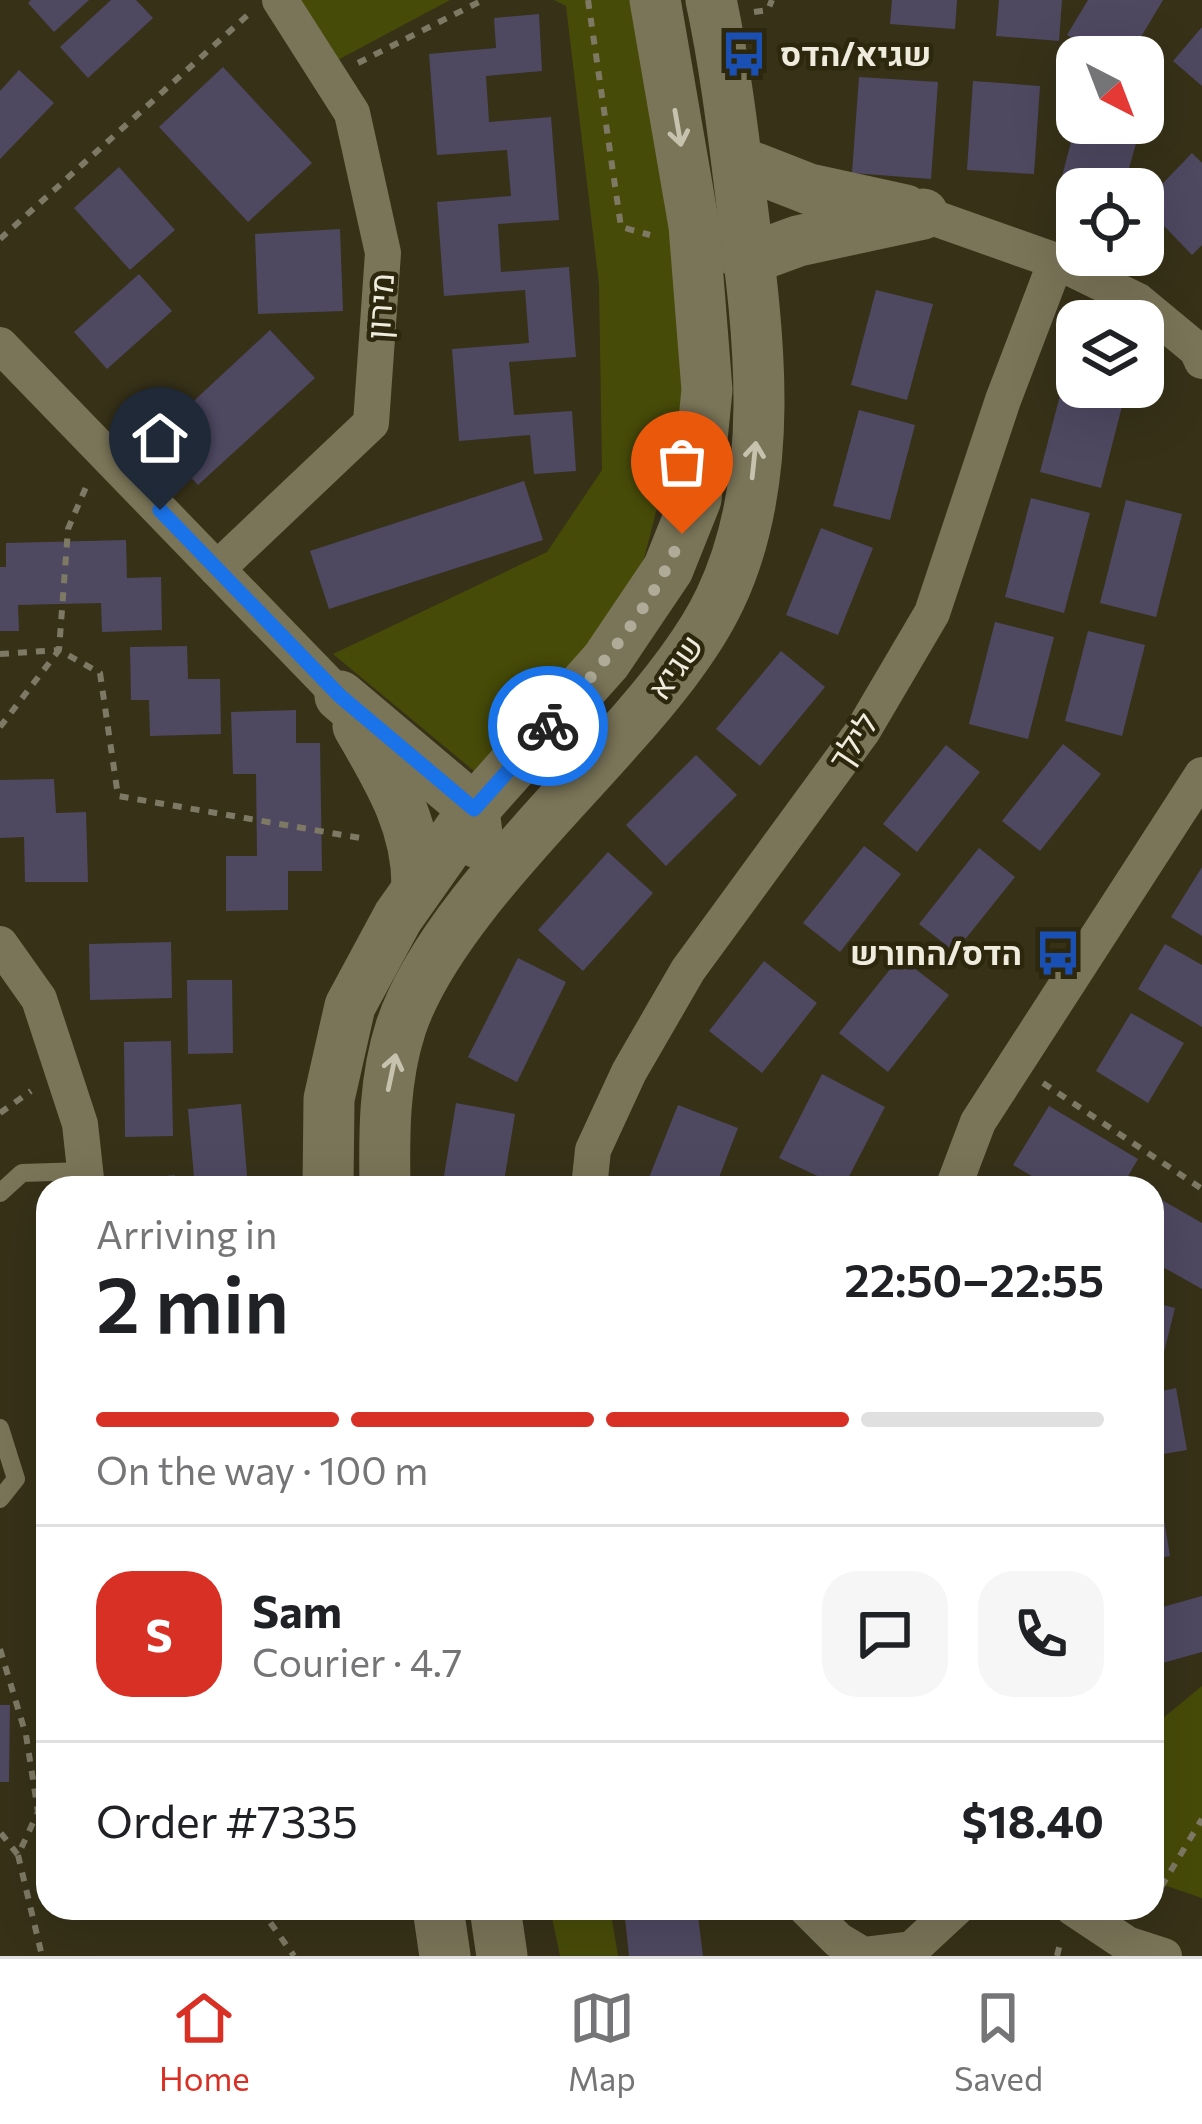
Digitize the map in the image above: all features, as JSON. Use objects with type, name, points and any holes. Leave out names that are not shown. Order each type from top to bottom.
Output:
[{"type":"street","name":"מירון","points":[[217,569],[371,423],[383,253],[352,113],[280,0]]},
{"type":"street","name":"שגיא","points":[[328,1176],[329,1099],[350,1006],[417,886],[474,809],[606,661],[668,569],[696,499],[707,389],[694,226],[655,0]]},
{"type":"street","name":"שגיא","points":[[385,1176],[383,1113],[402,1025],[440,950],[484,892],[656,697],[720,601],[748,521],[760,396],[749,259],[711,0]]},
{"type":"street","points":[[736,161],[809,189],[923,214],[1055,261],[1138,301],[1197,350],[1202,361]]},
{"type":"street","points":[[694,226],[749,259],[798,241],[923,214]]},
{"type":"street","name":"לילך","points":[[591,1176],[593,1150],[629,1072],[688,970],[862,732],[932,613],[1055,261]]},
{"type":"street","points":[[7,367],[102,451],[340,696],[474,809],[484,892]]},
{"type":"street","points":[[340,696],[410,823],[417,886]]},
{"type":"street","points":[[958,1176],[978,1122],[1202,775]]},
{"type":"street","points":[[0,944],[39,999],[80,1124],[86,1176]]},
{"type":"street","points":[[440,1920],[446,1956]]},
{"type":"street","points":[[497,1920],[502,1956]]},
{"type":"street","points":[[818,1920],[838,1940],[863,1954],[912,1948],[943,1920]]},
{"type":"street","points":[[1092,1920],[1127,1943],[1165,1956]]},
{"type":"lane","points":[[0,1193],[22,1172],[54,1176]]},
{"type":"lane","points":[[0,1428],[16,1479],[0,1499]]},
{"type":"path","points":[[0,239],[264,0]]},
{"type":"path","points":[[329,77],[483,0]]},
{"type":"path","points":[[587,0],[592,8],[621,226]]},
{"type":"path","points":[[0,727],[59,650],[68,529],[102,451]]},
{"type":"path","points":[[0,654],[59,650],[100,673],[118,796],[372,841]]},
{"type":"path","points":[[1015,1064],[1202,1189]]},
{"type":"path","points":[[0,1649],[26,1736],[36,1799]]},
{"type":"path","points":[[18,1855],[36,1816]]},
{"type":"path","points":[[1164,1882],[1202,1819]]},
{"type":"path","points":[[0,1832],[18,1855],[42,1956]]},
{"type":"path","points":[[268,1920],[294,1956]]},
{"type":"shaded area","points":[[297,0],[450,0],[334,62]]},
{"type":"shaded area","points":[[554,0],[633,0],[694,364],[628,621],[480,776],[333,654],[547,552],[602,470],[599,284],[566,6]]},
{"type":"shaded area","points":[[1202,1686],[1202,1898],[1164,1885],[1164,1717]]},
{"type":"shaded area","points":[[552,1920],[612,1920],[618,1956],[560,1956]]},
{"type":"building","points":[[89,0],[54,32],[28,3]]},
{"type":"building","points":[[111,0],[136,0],[153,18],[88,78],[60,47]]},
{"type":"building","points":[[892,0],[957,0],[955,29],[890,24]]},
{"type":"building","points":[[999,0],[1062,0],[1056,41],[996,36]]},
{"type":"building","points":[[1088,0],[1163,0],[1142,36],[1067,35]]},
{"type":"building","points":[[539,14],[542,71],[486,76],[489,122],[551,117],[559,220],[498,224],[501,272],[569,267],[576,357],[509,362],[514,415],[572,411],[576,471],[534,474],[530,435],[459,441],[452,349],[529,343],[525,290],[444,296],[437,202],[511,196],[507,150],[437,155],[429,54],[496,48],[494,18]]},
{"type":"building","points":[[1202,27],[1202,86],[1173,61]]},
{"type":"building","points":[[223,67],[312,163],[248,222],[159,127]]},
{"type":"building","points":[[19,70],[54,103],[0,159],[0,91]]},
{"type":"building","points":[[859,77],[938,82],[931,179],[852,173]]},
{"type":"building","points":[[973,81],[1040,86],[1034,174],[967,170]]},
{"type":"building","points":[[1070,144],[1136,144],[1129,168],[1064,168]]},
{"type":"building","points":[[1192,153],[1202,163],[1202,245],[1192,255],[1164,226],[1164,182]]},
{"type":"building","points":[[119,167],[175,230],[130,270],[74,208]]},
{"type":"building","points":[[340,229],[343,311],[258,314],[255,234]]},
{"type":"building","points":[[139,274],[172,311],[107,369],[74,332]]},
{"type":"building","points":[[876,290],[933,304],[907,400],[851,385]]},
{"type":"building","points":[[270,330],[315,378],[198,485],[154,438]]},
{"type":"building","points":[[1057,408],[1122,408],[1101,488],[1040,472]]},
{"type":"building","points":[[859,410],[915,425],[890,520],[833,506]]},
{"type":"building","points":[[524,481],[543,540],[329,609],[310,551]]},
{"type":"building","points":[[1031,498],[1090,513],[1064,613],[1005,597]]},
{"type":"building","points":[[1126,500],[1182,514],[1156,617],[1100,603]]},
{"type":"building","points":[[821,528],[873,548],[838,635],[786,615]]},
{"type":"building","points":[[126,540],[127,578],[161,577],[162,630],[102,632],[101,603],[18,605],[19,631],[0,631],[0,567],[6,567],[6,543]]},
{"type":"building","points":[[995,622],[1054,637],[1028,739],[969,724]]},
{"type":"building","points":[[1088,631],[1145,645],[1122,736],[1065,721]]},
{"type":"building","points":[[187,646],[188,679],[220,679],[221,734],[150,736],[149,700],[131,700],[130,647]]},
{"type":"building","points":[[781,651],[825,687],[760,766],[716,729]]},
{"type":"building","points":[[296,710],[296,743],[320,743],[322,871],[288,871],[288,910],[226,911],[226,856],[257,856],[256,774],[233,774],[231,712]]},
{"type":"building","points":[[1063,744],[1101,774],[1040,851],[1002,821]]},
{"type":"building","points":[[946,745],[980,772],[917,852],[883,824]]},
{"type":"building","points":[[696,755],[737,795],[666,866],[626,825]]},
{"type":"building","points":[[54,779],[56,813],[86,812],[88,882],[25,882],[24,837],[0,838],[0,780]]},
{"type":"building","points":[[864,846],[901,874],[840,952],[803,923]]},
{"type":"building","points":[[979,848],[1015,877],[955,952],[919,924]]},
{"type":"building","points":[[608,852],[653,893],[583,971],[538,930]]},
{"type":"building","points":[[1202,867],[1202,936],[1171,917]]},
{"type":"building","points":[[171,942],[172,998],[90,1000],[89,944]]},
{"type":"building","points":[[1165,944],[1202,965],[1202,1027],[1138,989]]},
{"type":"building","points":[[900,957],[949,995],[888,1072],[839,1033]]},
{"type":"building","points":[[518,958],[566,982],[517,1082],[468,1057]]},
{"type":"building","points":[[764,961],[817,1003],[762,1073],[709,1031]]},
{"type":"building","points":[[187,980],[232,980],[233,1053],[188,1054]]},
{"type":"building","points":[[1131,1013],[1184,1043],[1148,1103],[1096,1071]]},
{"type":"building","points":[[171,1041],[173,1136],[125,1137],[124,1042]]},
{"type":"building","points":[[822,1074],[885,1107],[849,1176],[817,1176],[779,1158]]},
{"type":"building","points":[[456,1103],[515,1114],[505,1176],[444,1176]]},
{"type":"building","points":[[241,1104],[247,1176],[194,1176],[188,1109]]},
{"type":"building","points":[[678,1105],[738,1128],[720,1176],[650,1176]]},
{"type":"building","points":[[1049,1106],[1138,1159],[1128,1176],[1032,1176],[1013,1165]]},
{"type":"building","points":[[1164,1201],[1202,1223],[1202,1289],[1164,1268]]},
{"type":"building","points":[[1164,1305],[1175,1308],[1164,1352]]},
{"type":"building","points":[[1176,1388],[1187,1450],[1164,1454],[1164,1390]]},
{"type":"building","points":[[1164,1520],[1170,1556],[1164,1557]]},
{"type":"building","points":[[1202,1596],[1202,1652],[1164,1663],[1164,1607]]},
{"type":"building","points":[[0,1705],[10,1705],[9,1782],[0,1782]]},
{"type":"building","points":[[625,1920],[698,1920],[703,1956],[629,1956]]},
{"type":"way so far","points":[[548,726],[606,661],[668,569],[682,534]]},
{"type":"place","name":"שגיא/הדס","points":[[744,54]]},
{"type":"place","name":"הדס/החורש","points":[[1058,953]]},
{"type":"route","points":[[160,510],[340,696],[474,809],[548,726]]}]
